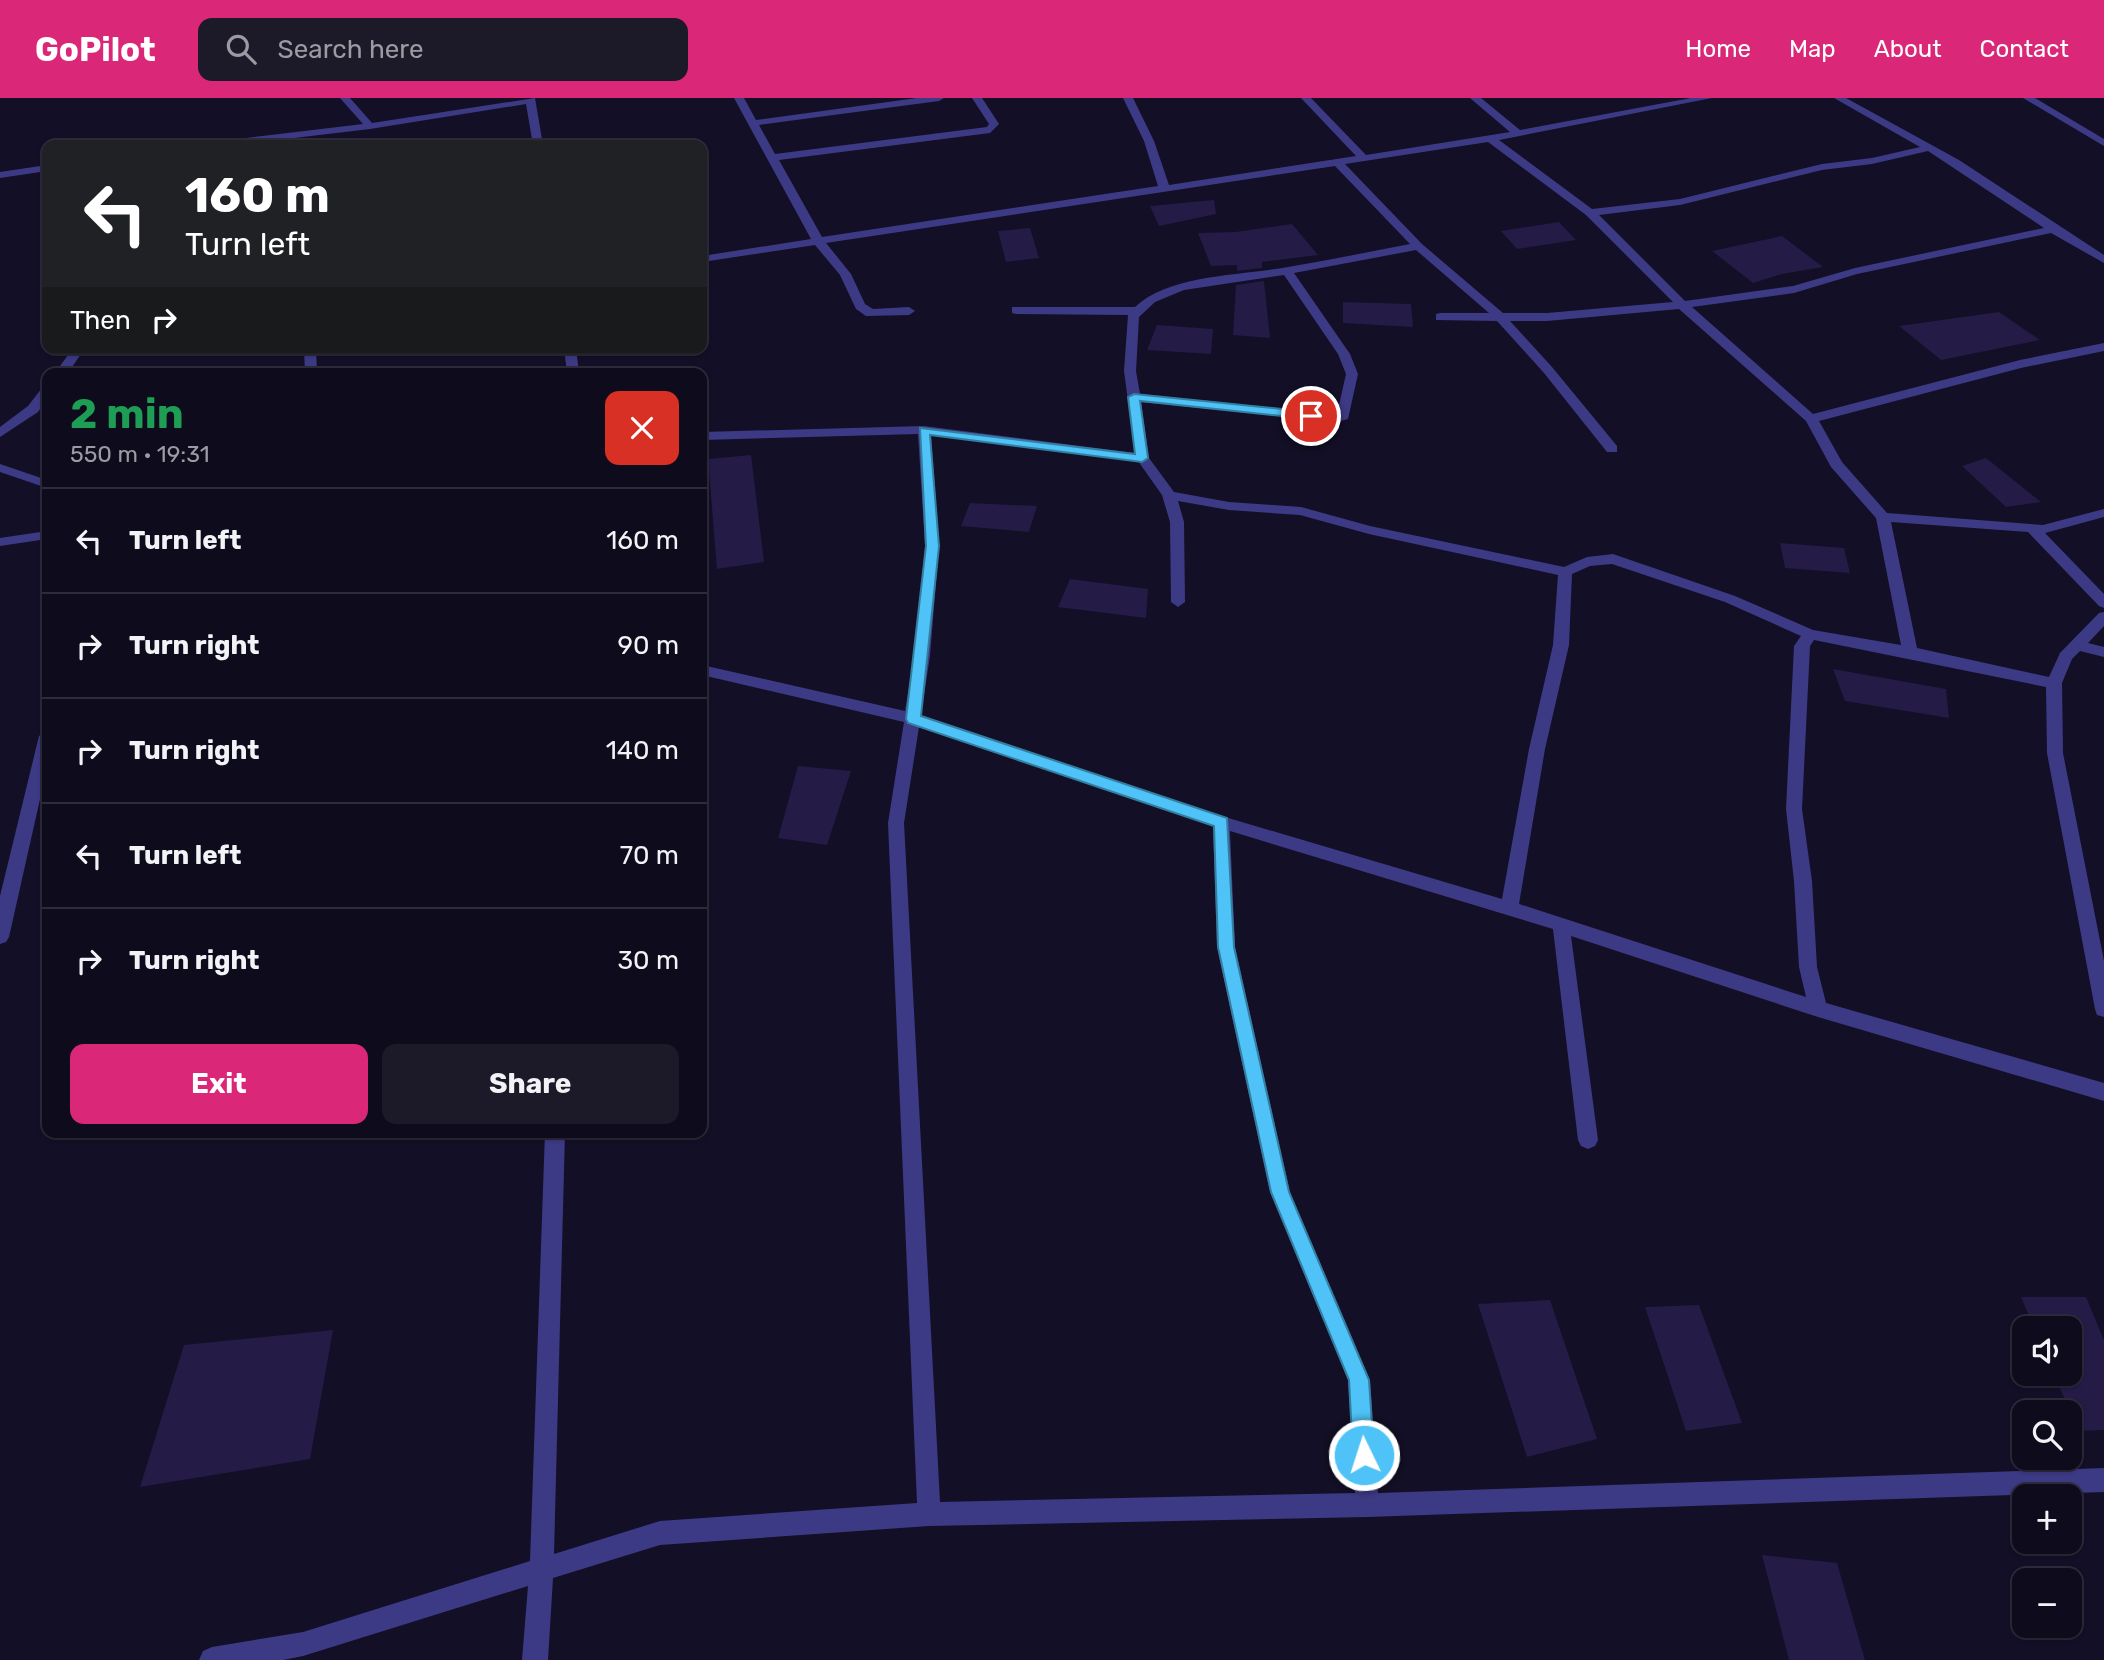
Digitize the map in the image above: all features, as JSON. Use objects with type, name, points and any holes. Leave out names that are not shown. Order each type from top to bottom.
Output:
[{"type":"street","points":[[345,98],[370,126]]},
{"type":"street","points":[[739,98],[818,241],[845,274],[860,306],[870,313],[909,311]]},
{"type":"street","points":[[753,123],[939,98]]},
{"type":"street","points":[[772,158],[990,130],[993,124],[977,98]]},
{"type":"street","points":[[1128,98],[1149,141],[1164,187]]},
{"type":"street","points":[[1306,98],[1363,158]]},
{"type":"street","points":[[1475,98],[1517,133]]},
{"type":"street","points":[[707,258],[1490,139],[1707,98]]},
{"type":"street","points":[[1839,98],[1930,148],[2104,260]]},
{"type":"street","points":[[2028,98],[2104,143]]},
{"type":"street","points":[[249,140],[370,126],[530,99],[537,140]]},
{"type":"street","points":[[306,132],[307,140]]},
{"type":"street","points":[[1490,139],[1590,214],[1682,305],[1811,419],[1836,464],[1883,517],[1910,652]]},
{"type":"street","points":[[1590,214],[1680,202],[1822,167],[1872,161],[1930,148]]},
{"type":"street","points":[[1337,162],[1418,246],[1500,317],[1548,370],[1612,449]]},
{"type":"street","points":[[0,175],[42,169]]},
{"type":"street","points":[[1440,317],[1547,317],[1682,305],[1794,289],[1855,271],[2053,229]]},
{"type":"street","points":[[1178,602],[1177,522],[1169,495],[1142,458],[1130,371],[1133,316],[1151,299],[1181,287],[1287,271],[1418,246]]},
{"type":"street","points":[[1134,397],[1337,418],[1343,416],[1352,374],[1344,354],[1287,271]]},
{"type":"street","points":[[1016,310],[1138,311]]},
{"type":"street","points":[[1811,419],[2020,364],[2104,347]]},
{"type":"street","points":[[0,433],[33,409],[42,397]]},
{"type":"street","points":[[707,436],[924,430],[1142,458]]},
{"type":"street","points":[[924,430],[932,546],[914,719],[896,823],[929,1514]]},
{"type":"street","points":[[0,468],[42,482]]},
{"type":"street","points":[[1169,495],[1229,506],[1301,511],[1369,530],[1565,572],[1587,562],[1613,559],[1730,599],[1810,634],[2054,683]]},
{"type":"street","points":[[1883,517],[2043,528],[2104,513]]},
{"type":"street","points":[[2032,527],[2104,603]]},
{"type":"street","points":[[0,542],[42,536]]},
{"type":"street","points":[[1509,908],[1537,748],[1561,645],[1565,572]]},
{"type":"street","points":[[2104,617],[2065,657],[2054,683],[2055,753],[2104,1009]]},
{"type":"street","points":[[1810,634],[1802,646],[1794,809],[1803,881],[1808,967],[1818,1009]]},
{"type":"street","points":[[2076,646],[2104,652]]},
{"type":"street","points":[[707,671],[914,719],[1221,822],[1509,908],[1818,1009],[2104,1092]]},
{"type":"street","points":[[0,937],[42,756]]},
{"type":"street","points":[[1221,822],[1226,947],[1280,1192],[1359,1380],[1367,1505]]},
{"type":"street","points":[[1561,925],[1588,1140]]},
{"type":"street","points":[[535,1660],[542,1568],[555,1138]]},
{"type":"street","points":[[212,1660],[303,1644],[660,1533],[929,1514],[1367,1505],[2104,1480]]},
{"type":"building","points":[[1214,200],[1216,214],[1159,226],[1150,206]]},
{"type":"building","points":[[1559,222],[1576,240],[1517,249],[1501,231]]},
{"type":"building","points":[[1292,224],[1318,255],[1262,262],[1262,268],[1237,271],[1237,265],[1211,266],[1198,233],[1236,232]]},
{"type":"building","points":[[1030,228],[1039,258],[1006,262],[998,231]]},
{"type":"building","points":[[1782,236],[1823,267],[1782,274],[1753,283],[1712,251]]},
{"type":"building","points":[[1264,281],[1270,338],[1233,335],[1236,285]]},
{"type":"building","points":[[1343,302],[1411,304],[1413,327],[1343,323]]},
{"type":"building","points":[[1999,312],[2040,340],[1941,360],[1899,326]]},
{"type":"building","points":[[1157,325],[1213,329],[1211,354],[1147,350]]},
{"type":"building","points":[[751,455],[764,562],[717,569],[708,459]]},
{"type":"building","points":[[1986,458],[2041,502],[2006,507],[1962,466]]},
{"type":"building","points":[[970,503],[1037,506],[1029,532],[961,526]]},
{"type":"building","points":[[1780,543],[1844,548],[1850,573],[1785,568]]},
{"type":"building","points":[[1070,579],[1148,589],[1146,618],[1058,607]]},
{"type":"building","points":[[1833,669],[1946,689],[1949,718],[1845,701]]},
{"type":"building","points":[[798,766],[851,771],[827,845],[778,838]]},
{"type":"building","points":[[2021,1297],[2086,1297],[2104,1340],[2104,1430],[2082,1431],[2082,1400],[2065,1400],[2059,1386],[2082,1386],[2082,1316],[2029,1316]]},
{"type":"building","points":[[1550,1300],[1597,1439],[1527,1457],[1478,1304]]},
{"type":"building","points":[[1699,1305],[1742,1423],[1686,1431],[1645,1307]]},
{"type":"building","points":[[333,1330],[310,1459],[140,1487],[184,1345]]},
{"type":"building","points":[[1762,1555],[1837,1563],[1865,1660],[1789,1660]]},
{"type":"route","points":[[1311,416],[1134,397],[1142,458],[924,430],[932,546],[914,719],[1221,822],[1226,947],[1280,1192],[1359,1380],[1364,1455]]}]
